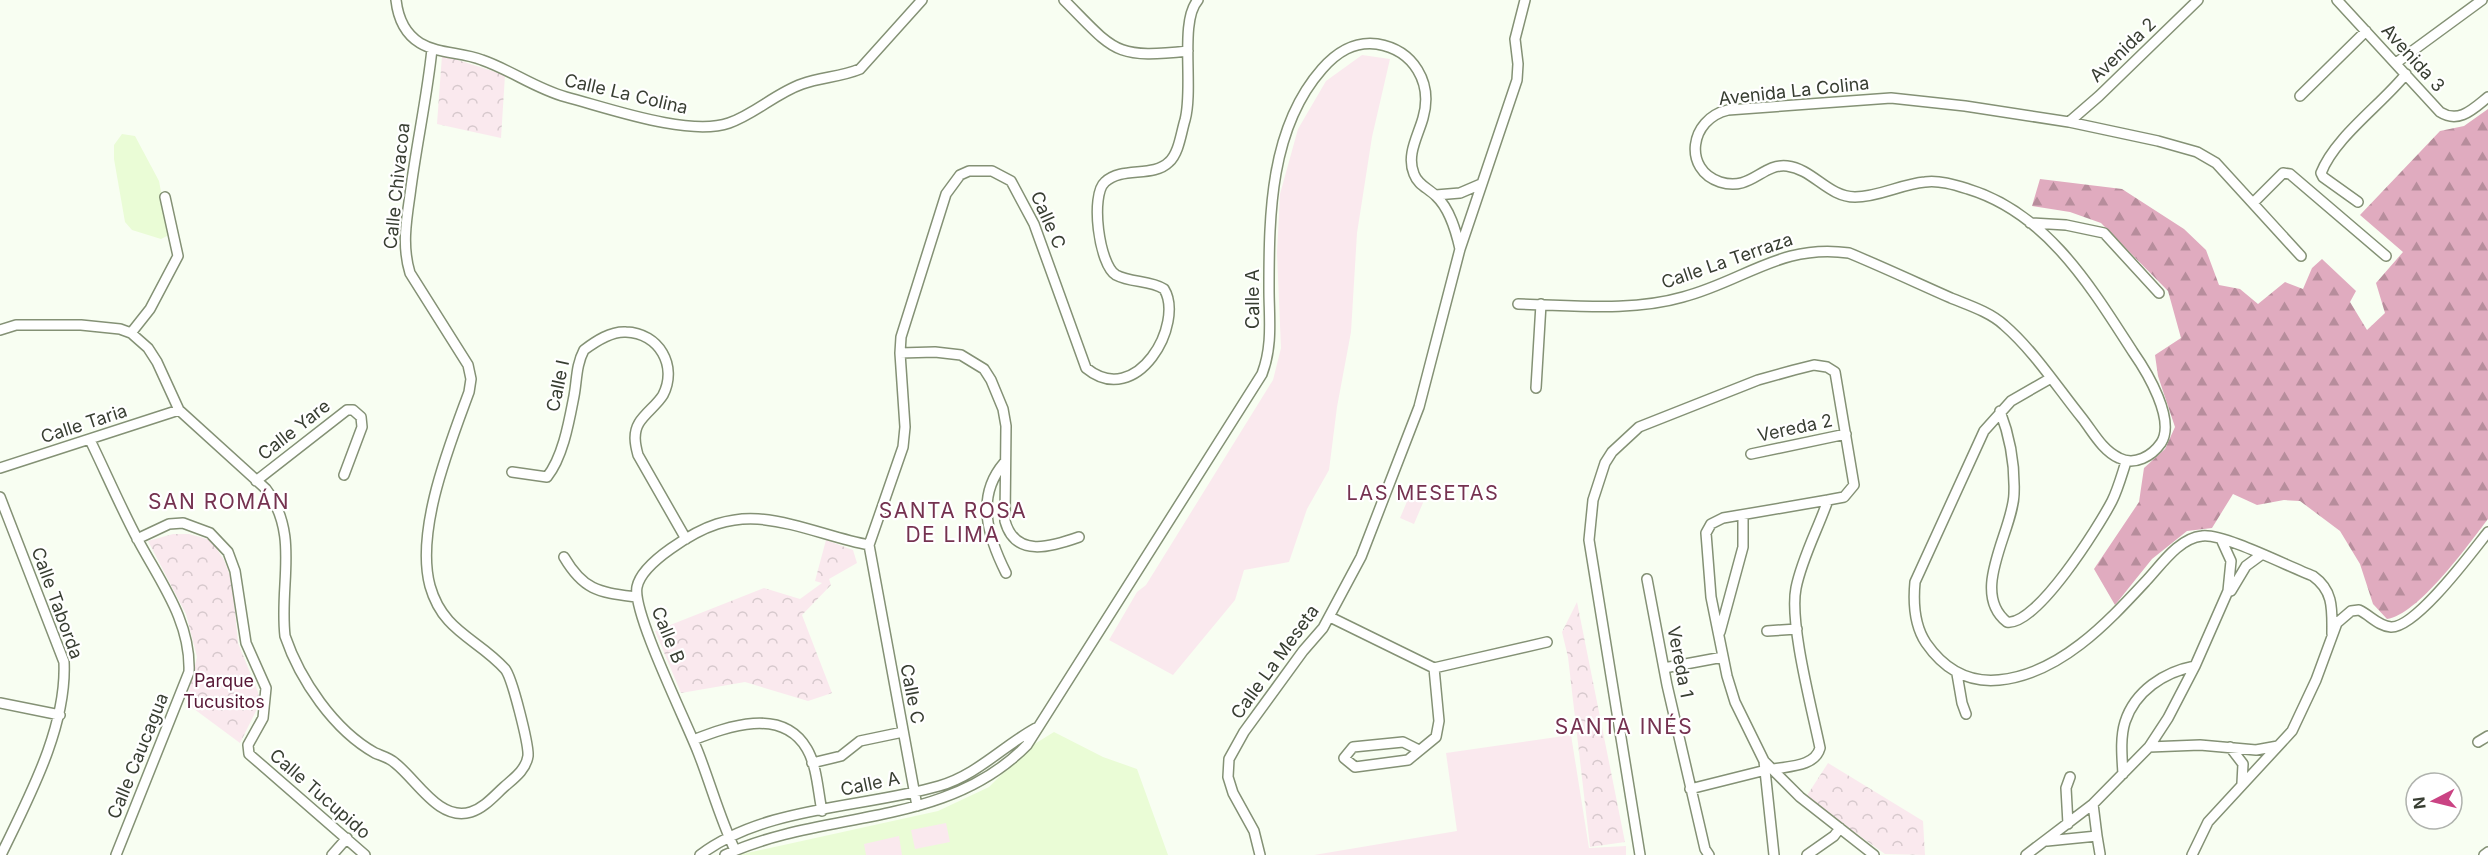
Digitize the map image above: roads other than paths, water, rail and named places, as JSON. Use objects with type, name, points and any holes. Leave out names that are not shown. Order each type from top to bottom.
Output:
[{"type":"street","points":[[396,0],[403,27],[420,43],[432,49]]},
{"type":"street","name":"Calle La Colina","points":[[432,49],[481,59],[548,92],[681,126],[710,127],[728,124],[746,116],[804,83],[846,75],[860,69],[922,0]]},
{"type":"street","points":[[1064,0],[1106,43],[1119,50],[1150,55],[1188,51],[1190,16],[1198,0]]},
{"type":"street","points":[[1460,249],[1517,80],[1515,39],[1525,0]]},
{"type":"street","name":"Avenida 2","points":[[2068,122],[2099,96],[2198,0]]},
{"type":"street","points":[[2396,63],[2482,0]]},
{"type":"street","name":"Avenida 3","points":[[2339,1],[2440,112],[2449,118],[2459,117],[2488,97]]},
{"type":"street","points":[[2300,96],[2366,31]]},
{"type":"street","name":"Calle A","points":[[725,855],[770,838],[917,806],[956,794],[996,772],[1027,745],[1262,374],[1269,349],[1270,237],[1280,156],[1290,122],[1301,98],[1316,76],[1337,54],[1356,45],[1378,44],[1398,50],[1416,65],[1422,78],[1426,104],[1412,148],[1412,167],[1420,184],[1436,195],[1452,220],[1460,249]]},
{"type":"street","name":"Calle Chivacoa","points":[[131,333],[148,348],[157,362],[179,411],[256,481],[274,501],[286,532],[285,636],[290,651],[324,705],[358,742],[394,761],[445,811],[460,814],[473,812],[483,805],[522,771],[528,756],[512,681],[505,669],[452,627],[436,601],[427,566],[430,526],[438,482],[469,392],[471,379],[468,365],[410,273],[405,258],[404,240],[413,168],[432,49]]},
{"type":"street","name":"Calle C","points":[[917,806],[869,545],[903,447],[905,426],[900,353],[907,310],[946,194],[960,175],[981,169],[1001,174],[1018,192],[1051,268],[1086,368],[1101,378],[1120,381],[1133,375],[1148,361],[1168,322],[1168,295],[1158,285],[1118,276],[1111,270],[1101,246],[1097,205],[1103,183],[1113,176],[1161,168],[1174,155],[1189,98],[1188,51]]},
{"type":"street","points":[[2358,202],[2323,177],[2321,173],[2330,154],[2389,95],[2406,74]]},
{"type":"street","name":"Avenida La Colina","points":[[2126,462],[2143,459],[2159,446],[2164,437],[2164,416],[2153,385],[2083,276],[2051,241],[2030,223],[1996,200],[1956,185],[1927,181],[1855,197],[1837,193],[1801,168],[1781,165],[1743,184],[1719,182],[1710,177],[1697,159],[1695,140],[1704,122],[1718,112],[1891,98],[1965,106],[2068,122],[2158,141],[2197,152],[2222,169],[2301,256]]},
{"type":"street","points":[[2253,203],[2283,173],[2290,174],[2386,256]]},
{"type":"street","points":[[1436,195],[1460,193],[1481,184]]},
{"type":"street","points":[[0,330],[16,325],[81,325],[120,328],[131,333],[154,303],[178,256],[165,197]]},
{"type":"street","points":[[2030,223],[2066,225],[2104,233],[2159,293]]},
{"type":"street","name":"Calle La Meseta","points":[[1260,855],[1254,831],[1233,793],[1228,777],[1229,759],[1244,732],[1330,617],[1361,557],[1419,407],[1460,249]]},
{"type":"street","name":"Calle La Terraza","points":[[1518,304],[1648,304],[1684,297],[1793,254],[1827,250],[1850,253],[1994,316],[2005,325],[2051,378]]},
{"type":"street","points":[[1536,388],[1541,304]]},
{"type":"street","name":"Calle I","points":[[512,472],[547,477],[556,466],[574,395],[577,371],[585,350],[613,334],[625,332],[653,339],[666,358],[668,384],[662,396],[639,423],[635,444],[638,455],[686,538]]},
{"type":"street","points":[[900,353],[935,352],[961,355],[984,369],[1003,409],[1006,426],[1005,521],[1009,535],[1019,543],[1032,546],[1062,544],[1079,537]]},
{"type":"street","points":[[1640,855],[1589,540],[1593,500],[1605,463],[1612,452],[1639,427],[1758,380],[1814,365],[1827,367],[1835,372],[1854,485],[1844,497],[1743,515],[1711,524],[1706,533],[1711,597],[1735,702],[1768,767],[1800,797],[1874,855]]},
{"type":"street","points":[[2000,411],[2012,455],[2014,493],[1992,586],[1994,606],[2007,622],[2019,621],[2053,591],[2112,501],[2126,462],[2106,449],[2051,378],[2030,389],[2000,411],[1984,431],[1915,582],[1914,598],[1919,630],[1935,655],[1957,674],[1992,681],[2036,672],[2078,645],[2181,544],[2201,536],[2222,539],[2313,576],[2327,588],[2332,604],[2332,634]]},
{"type":"street","name":"Calle Yare","points":[[256,481],[347,410],[352,410],[361,417],[362,428],[344,475]]},
{"type":"street","name":"Calle Taria","points":[[0,468],[179,411]]},
{"type":"street","name":"Vereda 2","points":[[1751,454],[1846,434]]},
{"type":"street","name":"Calle Caucagua","points":[[90,440],[137,539],[180,618],[190,652],[189,672],[116,855]]},
{"type":"street","points":[[1004,462],[994,475],[986,521],[993,548],[1006,573]]},
{"type":"street","name":"Calle Taborda","points":[[0,497],[64,662],[65,688],[60,715],[21,814],[1,855]]},
{"type":"street","points":[[1690,789],[1768,767],[1812,761],[1817,757],[1820,748],[1794,604],[1796,588],[1828,500]]},
{"type":"street","points":[[1720,635],[1743,548],[1743,515]]},
{"type":"street","name":"Calle B","points":[[735,850],[693,740],[648,633],[636,597],[637,585],[648,568],[686,538],[717,524],[757,519],[869,545]]},
{"type":"street","name":"Calle Tucupido","points":[[137,539],[169,524],[183,523],[197,526],[220,540],[228,552],[235,571],[246,643],[266,688],[263,718],[248,745],[249,754],[364,855]]},
{"type":"street","points":[[2192,855],[2208,822],[2242,783],[2281,745],[2304,707],[2332,634],[2344,616],[2359,610],[2382,625],[2389,627],[2404,623],[2431,600],[2488,532]]},
{"type":"street","points":[[2222,539],[2229,552],[2232,567],[2225,599]]},
{"type":"street","points":[[2026,855],[2048,841],[2093,804],[2150,747],[2195,666],[2225,599],[2246,566],[2261,555]]},
{"type":"street","points":[[564,557],[573,572],[588,587],[600,592],[636,597]]},
{"type":"street","name":"Vereda 1","points":[[1647,579],[1690,789],[1705,849],[1709,855]]},
{"type":"street","points":[[1330,617],[1434,668],[1547,642]]},
{"type":"street","points":[[1767,631],[1797,629]]},
{"type":"street","points":[[1664,668],[1723,657]]},
{"type":"street","points":[[2123,774],[2125,722],[2135,704],[2156,680],[2176,670],[2195,666]]},
{"type":"street","points":[[1417,749],[1403,742],[1353,747],[1344,758],[1355,767],[1408,759],[1417,749],[1426,747],[1436,737],[1439,721],[1434,668]]},
{"type":"street","points":[[1957,674],[1966,714]]},
{"type":"street","points":[[0,703],[60,715]]},
{"type":"street","points":[[693,740],[734,726],[767,724],[779,727],[807,749],[822,811]]},
{"type":"street","name":"Calle A","points":[[700,855],[729,837],[765,824],[940,786],[969,773],[1038,727]]},
{"type":"street","points":[[812,763],[841,756],[860,741],[903,732]]},
{"type":"street","points":[[2478,742],[2488,736]]},
{"type":"street","points":[[2150,747],[2200,745],[2256,750],[2281,745]]},
{"type":"street","points":[[2230,747],[2243,764],[2242,783]]},
{"type":"street","points":[[1768,767],[1774,855]]},
{"type":"street","points":[[2068,824],[2066,788],[2070,777]]},
{"type":"street","points":[[2093,804],[2100,855]]},
{"type":"street","points":[[1807,855],[1834,836],[1840,828]]},
{"type":"street","points":[[2048,841],[2097,836]]},
{"type":"street","points":[[332,855],[347,838]]},
{"type":"street","points":[[2484,855],[2488,852]]},
{"type":"district","name":"LAS MESETAS","points":[[1423,493]]},
{"type":"district","name":"SAN ROMÁN","points":[[219,502]]},
{"type":"district","name":"SANTA ROSA DE LIMA","points":[[953,523]]},
{"type":"district","name":"SANTA INÉS","points":[[1624,727]]},
{"type":"park label","name":"Parque Tucusitos","points":[[224,691]]}]
